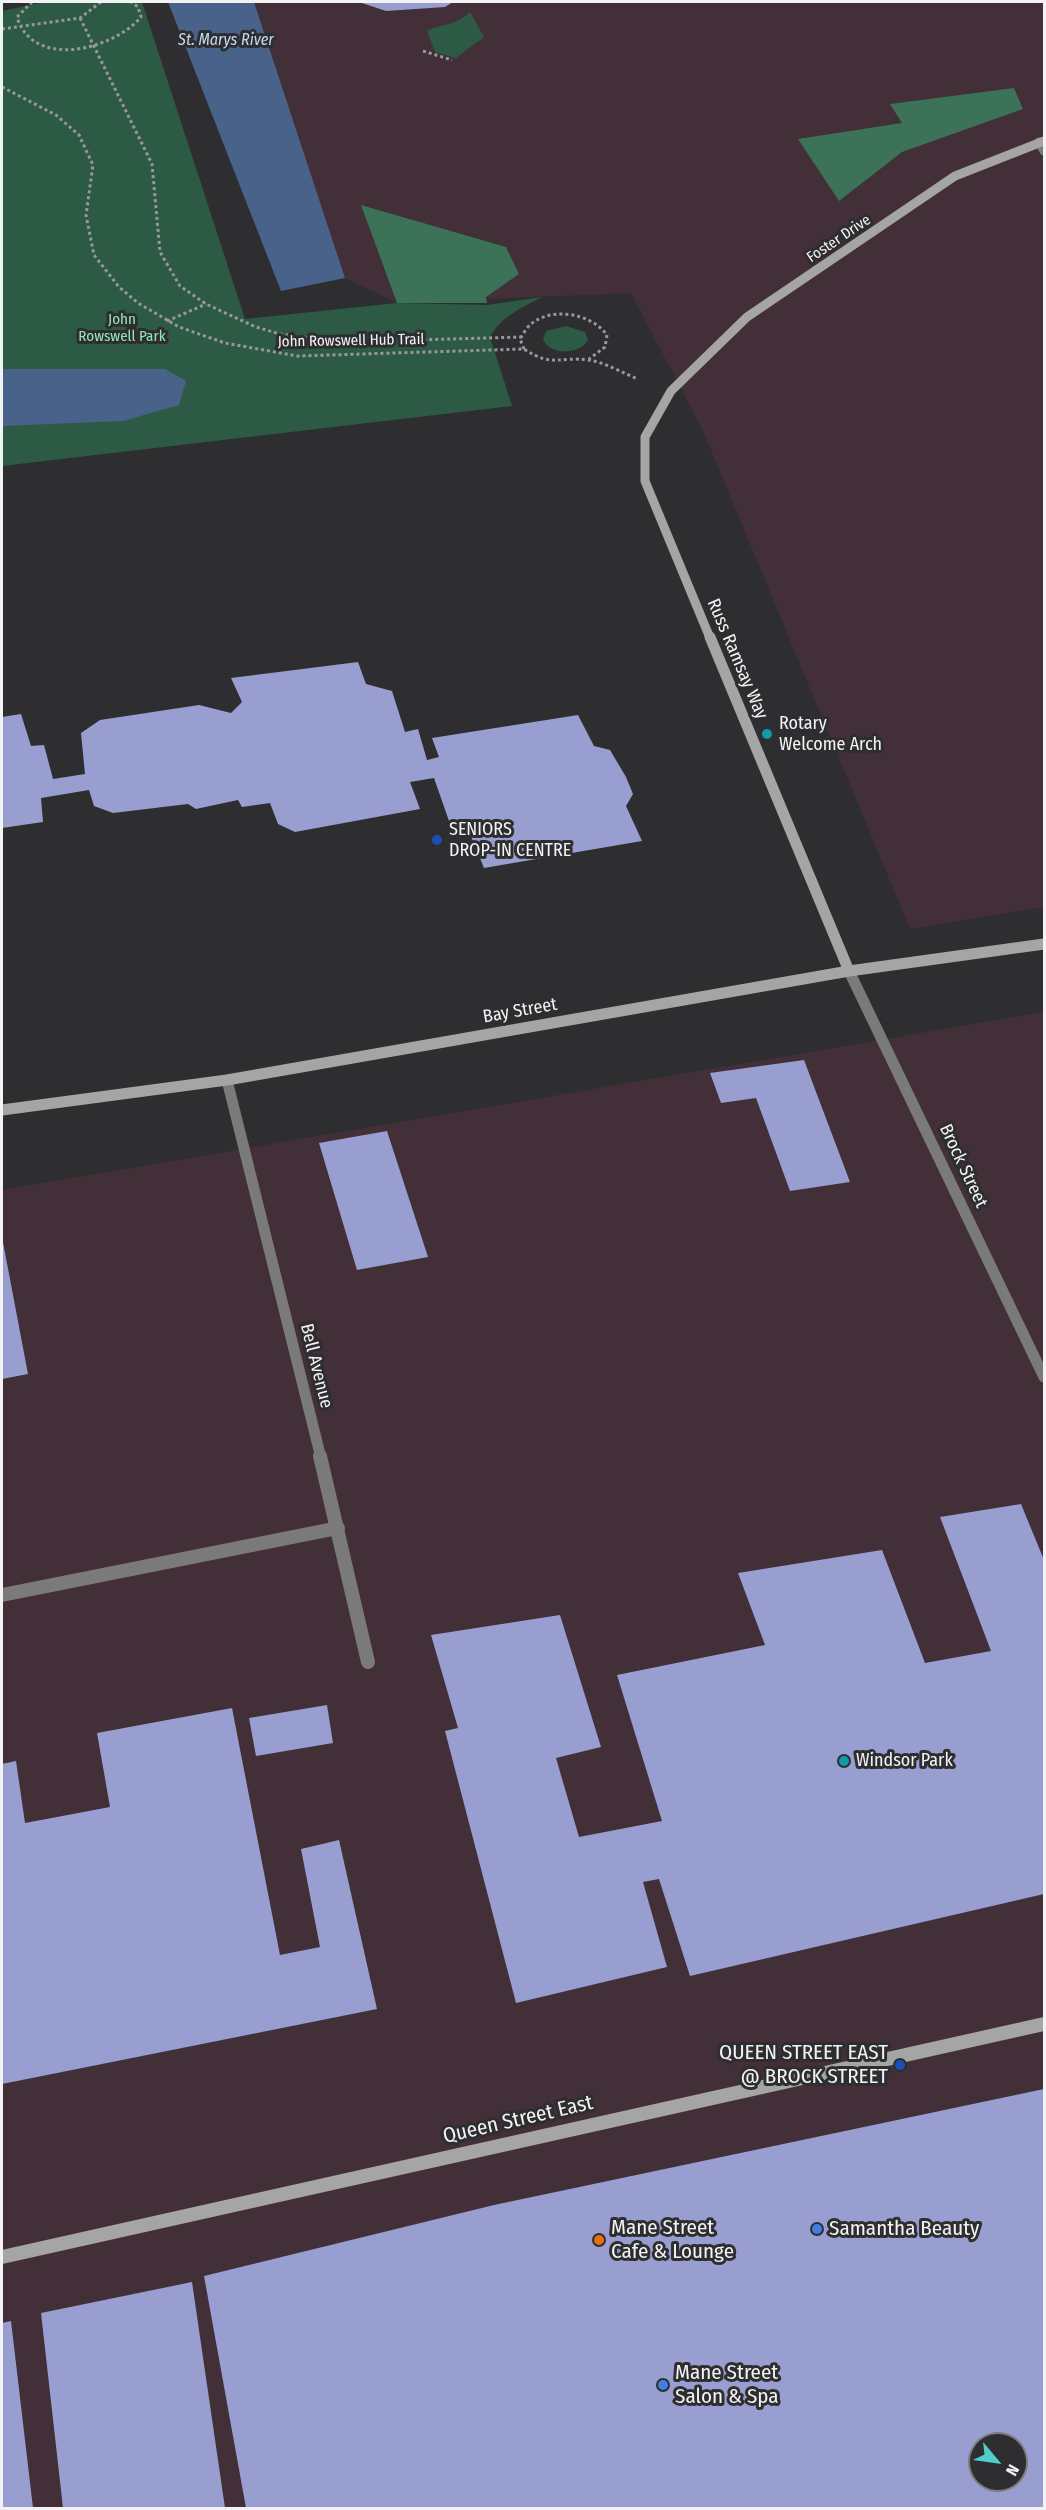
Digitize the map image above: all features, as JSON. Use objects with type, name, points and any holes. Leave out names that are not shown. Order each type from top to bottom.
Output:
[{"type":"street","points":[[1042,141],[1044,151]]},
{"type":"street","name":"Foster Drive","points":[[671,392],[747,317],[955,176],[1042,141]]},
{"type":"street","name":"Russ Ramsay Way","points":[[671,392],[645,437],[645,481],[849,971]]},
{"type":"street","name":"Bay Street","points":[[2,1110],[227,1080],[849,971],[1044,944]]},
{"type":"street","name":"Brock Street","points":[[849,971],[1044,1377]]},
{"type":"street","name":"Bell Avenue","points":[[227,1080],[338,1528],[368,1662]]},
{"type":"street","points":[[2,1595],[338,1528]]},
{"type":"street","name":"Queen Street East","points":[[2,2257],[1044,2025]]},
{"type":"path","points":[[32,2],[17,17],[17,27],[24,36],[50,48],[92,46],[120,39],[136,28],[141,17],[138,7],[131,2]]},
{"type":"path","points":[[2,29],[80,18],[101,2]]},
{"type":"path","points":[[80,18],[152,164],[160,252],[180,286],[206,304],[256,327],[280,334],[317,340],[403,342],[521,337]]},
{"type":"path","points":[[423,51],[452,60]]},
{"type":"path","name":"John Rowswell Hub Trail","points":[[2,87],[69,123],[82,141],[94,163],[85,219],[89,246],[104,273],[131,299],[166,322],[233,347],[297,356],[524,349],[536,357],[552,362],[589,360],[671,392]]},
{"type":"path","points":[[166,322],[206,304]]},
{"type":"path","points":[[524,349],[521,337],[524,329],[534,321],[568,314],[586,317],[601,324],[609,333],[609,343],[602,353],[589,360]]},
{"type":"shaded area","points":[[254,2],[1044,2],[1044,907],[910,929],[703,431],[631,293],[397,303],[345,278]]},
{"type":"shaded area","points":[[1044,1012],[1044,2508],[2,2508],[2,1190]]},
{"type":"green space","name":"John Rowswell Park","points":[[44,2],[142,2],[245,319],[397,303],[487,305],[542,297],[506,318],[490,337],[512,406],[2,466],[2,11]]},
{"type":"green space","points":[[470,12],[484,37],[456,58],[435,52],[427,31],[454,22]]},
{"type":"green space","points":[[1014,88],[1023,109],[902,152],[839,201],[798,139],[902,123],[890,104]]},
{"type":"green space","points":[[361,205],[506,247],[519,274],[486,297],[487,303],[397,303]]},
{"type":"green space","points":[[566,326],[585,332],[588,340],[584,345],[565,352],[547,345],[543,339],[546,331]]},
{"type":"water","name":"St. Marys River","points":[[168,2],[254,2],[345,278],[281,291]]},
{"type":"water","points":[[2,369],[165,369],[186,381],[179,405],[123,421],[2,426]]},
{"type":"building","points":[[359,2],[453,2],[445,7],[386,11]]},
{"type":"building","points":[[358,662],[366,684],[392,691],[405,732],[418,729],[427,760],[439,757],[432,738],[578,715],[594,746],[610,750],[626,777],[633,794],[626,806],[642,841],[484,868],[466,824],[449,821],[434,778],[410,782],[420,809],[295,832],[278,824],[270,803],[242,807],[238,800],[196,809],[188,804],[113,813],[94,806],[89,790],[41,798],[43,822],[2,828],[2,717],[21,714],[31,746],[44,745],[53,779],[85,774],[81,733],[100,720],[199,705],[231,713],[242,702],[231,678]]},
{"type":"building","points":[[804,1060],[850,1182],[790,1191],[756,1098],[721,1103],[710,1073]]},
{"type":"building","points":[[387,1131],[428,1257],[357,1270],[319,1143]]},
{"type":"building","points":[[2,1237],[28,1374],[2,1379]]},
{"type":"building","name":"Windsor Park","points":[[1021,1504],[1044,1560],[1044,1894],[690,1976],[659,1879],[643,1882],[667,1967],[516,2003],[445,1731],[458,1728],[431,1635],[560,1615],[601,1747],[556,1758],[579,1837],[662,1821],[617,1675],[765,1645],[738,1573],[882,1550],[925,1663],[991,1651],[940,1517]]},
{"type":"building","points":[[327,1705],[333,1743],[256,1756],[249,1718]]},
{"type":"building","points":[[232,1708],[280,1955],[320,1947],[301,1849],[339,1840],[377,2009],[2,2084],[2,1764],[16,1761],[25,1823],[110,1807],[97,1733]]},
{"type":"building","points":[[1044,2089],[1044,2508],[246,2508],[204,2276],[494,2205]]},
{"type":"building","points":[[192,2282],[225,2508],[63,2508],[41,2313]]},
{"type":"building","points":[[11,2321],[33,2508],[2,2508],[2,2323]]},
{"type":"place","name":"Rotary Welcome Arch","points":[[767,734]]},
{"type":"place","name":"SENIORS DROP-IN CENTRE","points":[[437,840]]},
{"type":"place","name":"Windsor Park","points":[[844,1761]]},
{"type":"place","name":"QUEEN STREET EAST @ BROCK STREET","points":[[900,2065]]},
{"type":"place","name":"Samantha Beauty","points":[[817,2229]]},
{"type":"place","name":"Mane Street Cafe & Lounge","points":[[599,2240]]},
{"type":"place","name":"Mane Street Salon & Spa","points":[[663,2385]]}]
